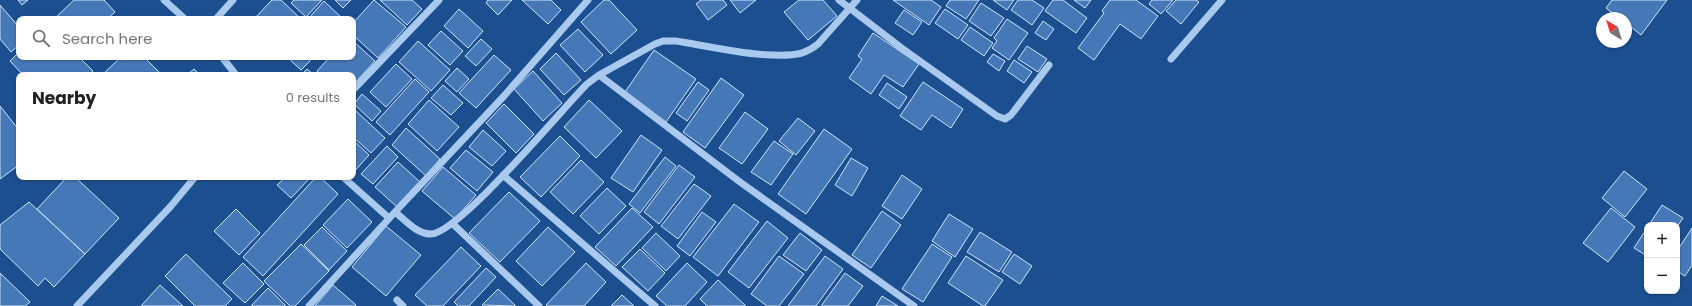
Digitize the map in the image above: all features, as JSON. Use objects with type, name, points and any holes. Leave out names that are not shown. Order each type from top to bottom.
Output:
[{"type":"street","points":[[164,0],[182,16]]},
{"type":"street","points":[[219,16],[233,0]]},
{"type":"street","points":[[356,87],[439,0]]},
{"type":"street","points":[[309,306],[389,218],[494,108],[588,0]]},
{"type":"street","points":[[839,0],[849,9],[998,116],[1005,119],[1011,115],[1050,65]]},
{"type":"street","points":[[395,212],[423,233],[439,233],[453,224],[485,195],[575,96],[599,75],[663,41],[676,40],[765,55],[800,53],[810,50],[818,44],[857,0]]},
{"type":"street","points":[[1170,59],[1222,0]]},
{"type":"street","points":[[224,60],[234,72]]},
{"type":"street","points":[[599,75],[740,182],[914,306]]},
{"type":"street","points":[[503,175],[655,306]]},
{"type":"street","points":[[76,306],[171,206],[193,180]]},
{"type":"street","points":[[346,180],[389,218]]},
{"type":"street","points":[[453,224],[539,306]]},
{"type":"street","points":[[397,300],[404,306]]},
{"type":"building","points":[[18,0],[28,0],[22,5]]},
{"type":"building","points":[[74,0],[104,0],[115,12],[110,16],[57,16]]},
{"type":"building","points":[[272,0],[281,0],[298,16],[257,16]]},
{"type":"building","points":[[294,0],[322,0],[307,16],[305,16],[291,3]]},
{"type":"building","points":[[335,0],[351,0],[343,8]]},
{"type":"building","points":[[374,0],[406,27],[378,58],[356,38],[356,20]]},
{"type":"building","points":[[380,0],[412,0],[422,9],[407,25]]},
{"type":"building","points":[[488,0],[512,0],[498,15],[486,3]]},
{"type":"building","points":[[522,0],[551,0],[561,10],[548,24]]},
{"type":"building","points":[[604,0],[609,0],[637,30],[611,54],[581,22]]},
{"type":"building","points":[[701,0],[723,0],[727,5],[708,20],[696,4]]},
{"type":"building","points":[[730,0],[756,0],[740,13]]},
{"type":"building","points":[[799,0],[823,0],[837,16],[808,40],[784,12]]},
{"type":"building","points":[[893,0],[931,0],[941,7],[929,25]]},
{"type":"building","points":[[950,0],[979,0],[966,19],[946,6]]},
{"type":"building","points":[[993,0],[1014,0],[1007,10]]},
{"type":"building","points":[[1018,0],[1032,0],[1044,8],[1032,25],[1011,10]]},
{"type":"building","points":[[1053,0],[1063,0],[1087,18],[1076,33],[1045,11]]},
{"type":"building","points":[[1074,0],[1091,0],[1085,8]]},
{"type":"building","points":[[1110,0],[1136,0],[1158,16],[1141,39],[1120,24],[1094,60],[1078,48],[1104,13],[1102,11]]},
{"type":"building","points":[[1152,0],[1173,0],[1161,14],[1149,4]]},
{"type":"building","points":[[1176,0],[1196,0],[1199,2],[1181,24],[1166,11]]},
{"type":"building","points":[[1612,0],[1667,0],[1641,35],[1632,28],[1632,12],[1611,12],[1606,8]]},
{"type":"building","points":[[324,1],[340,16],[311,16]]},
{"type":"building","points":[[981,3],[1004,18],[991,36],[969,21]]},
{"type":"building","points":[[0,5],[16,24],[16,48],[11,52],[0,39]]},
{"type":"building","points":[[459,9],[483,31],[468,48],[444,26]]},
{"type":"building","points":[[945,9],[968,25],[958,39],[935,23]]},
{"type":"building","points":[[904,10],[922,22],[913,35],[895,23]]},
{"type":"building","points":[[1007,19],[1028,33],[1009,60],[992,48],[997,41],[994,38]]},
{"type":"building","points":[[1043,21],[1054,29],[1046,40],[1035,33]]},
{"type":"building","points":[[970,27],[993,43],[984,56],[961,40]]},
{"type":"building","points":[[578,29],[603,55],[585,72],[560,45]]},
{"type":"building","points":[[441,31],[463,51],[450,65],[428,45]]},
{"type":"building","points":[[873,33],[919,64],[903,87],[884,75],[871,94],[849,78],[862,59],[858,56]]},
{"type":"building","points":[[481,39],[492,49],[476,66],[465,56]]},
{"type":"building","points":[[418,41],[450,70],[431,91],[399,62]]},
{"type":"building","points":[[356,44],[375,61],[356,82],[356,72],[317,71],[327,60],[356,60]]},
{"type":"building","points":[[1027,46],[1047,59],[1038,72],[1018,59]]},
{"type":"building","points":[[654,50],[696,79],[666,122],[625,92]]},
{"type":"building","points":[[556,53],[581,80],[564,95],[540,69]]},
{"type":"building","points":[[993,54],[1005,61],[999,71],[987,62]]},
{"type":"building","points":[[16,55],[16,60],[82,60],[93,71],[20,72],[10,61]]},
{"type":"building","points":[[494,55],[511,70],[476,108],[459,93]]},
{"type":"building","points":[[118,60],[147,60],[159,72],[105,72]]},
{"type":"building","points":[[290,60],[311,60],[301,70]]},
{"type":"building","points":[[1014,60],[1032,72],[1024,83],[1007,71]]},
{"type":"building","points":[[396,64],[412,79],[386,107],[370,92]]},
{"type":"building","points":[[457,68],[469,79],[457,92],[445,81]]},
{"type":"building","points":[[533,71],[562,103],[543,121],[514,89]]},
{"type":"building","points":[[721,78],[744,95],[705,148],[683,132]]},
{"type":"building","points":[[415,79],[429,92],[390,135],[376,122]]},
{"type":"building","points":[[698,82],[709,90],[687,121],[676,113]]},
{"type":"building","points":[[923,82],[963,109],[951,128],[932,115],[921,130],[900,116]]},
{"type":"building","points":[[887,83],[907,97],[899,109],[879,95]]},
{"type":"building","points":[[443,85],[463,103],[451,115],[431,98]]},
{"type":"building","points":[[362,94],[381,111],[372,121],[356,106],[356,102]]},
{"type":"building","points":[[429,100],[459,127],[437,151],[408,124]]},
{"type":"building","points":[[589,100],[622,131],[596,158],[564,127]]},
{"type":"building","points":[[504,104],[534,134],[516,153],[486,123]]},
{"type":"building","points":[[0,106],[16,126],[16,167],[0,179]]},
{"type":"building","points":[[356,111],[385,138],[371,153],[356,140]]},
{"type":"building","points":[[745,112],[768,129],[742,164],[719,148]]},
{"type":"building","points":[[798,118],[815,131],[796,155],[779,141]]},
{"type":"building","points":[[406,128],[440,159],[426,176],[392,145]]},
{"type":"building","points":[[824,129],[852,149],[806,214],[778,194]]},
{"type":"building","points":[[483,130],[506,151],[492,166],[469,147]]},
{"type":"building","points":[[641,135],[662,150],[633,192],[611,178]]},
{"type":"building","points":[[560,136],[580,156],[541,197],[520,177]]},
{"type":"building","points":[[774,141],[793,154],[771,185],[751,172]]},
{"type":"building","points":[[356,143],[369,155],[356,170]]},
{"type":"building","points":[[387,146],[398,157],[373,184],[361,174]]},
{"type":"building","points":[[466,150],[493,172],[477,191],[450,168]]},
{"type":"building","points":[[665,157],[676,166],[640,213],[629,204]]},
{"type":"building","points":[[851,158],[868,168],[852,196],[835,185]]},
{"type":"building","points":[[581,160],[604,182],[573,214],[550,192]]},
{"type":"building","points":[[398,162],[420,182],[397,207],[375,187]]},
{"type":"building","points":[[679,165],[695,177],[659,224],[644,212]]},
{"type":"building","points":[[443,167],[476,195],[455,219],[422,191]]},
{"type":"building","points":[[1624,171],[1647,189],[1625,217],[1602,198]]},
{"type":"building","points":[[902,175],[922,189],[902,219],[882,206]]},
{"type":"building","points":[[64,180],[78,180],[119,218],[85,254],[37,209]]},
{"type":"building","points":[[283,180],[308,180],[291,198],[277,185]]},
{"type":"building","points":[[313,180],[323,180],[338,194],[263,276],[243,257]]},
{"type":"building","points":[[694,184],[711,196],[678,239],[661,226]]},
{"type":"building","points":[[607,188],[626,206],[599,234],[580,216]]},
{"type":"building","points":[[509,192],[540,221],[500,262],[469,233]]},
{"type":"building","points":[[348,199],[372,222],[347,248],[323,225]]},
{"type":"building","points":[[29,202],[85,254],[54,287],[45,278],[38,286],[0,249],[0,225]]},
{"type":"building","points":[[734,204],[759,222],[718,276],[693,257]]},
{"type":"building","points":[[1662,205],[1683,218],[1680,222],[1651,222]]},
{"type":"building","points":[[632,208],[653,227],[616,266],[595,247]]},
{"type":"building","points":[[1611,208],[1635,227],[1608,262],[1583,243]]},
{"type":"building","points":[[236,209],[260,233],[239,255],[214,231]]},
{"type":"building","points":[[882,211],[901,225],[871,268],[852,255]]},
{"type":"building","points":[[702,212],[716,222],[690,256],[677,246]]},
{"type":"building","points":[[949,214],[973,229],[955,257],[932,241]]},
{"type":"building","points":[[767,221],[788,238],[749,288],[728,272]]},
{"type":"building","points":[[386,226],[421,255],[386,296],[352,267]]},
{"type":"building","points":[[322,227],[347,251],[329,270],[304,245]]},
{"type":"building","points":[[548,227],[575,252],[542,286],[516,261]]},
{"type":"building","points":[[1692,228],[1692,265],[1685,276],[1680,273],[1680,246]]},
{"type":"building","points":[[980,232],[1012,252],[999,272],[967,252]]},
{"type":"building","points":[[656,233],[680,256],[666,271],[642,248]]},
{"type":"building","points":[[800,233],[822,250],[806,271],[783,255]]},
{"type":"building","points":[[1644,233],[1644,254],[1634,248]]},
{"type":"building","points":[[301,244],[329,271],[295,306],[290,306],[264,281]]},
{"type":"building","points":[[932,244],[952,257],[923,302],[902,289]]},
{"type":"building","points":[[461,247],[481,266],[443,306],[427,306],[415,295]]},
{"type":"building","points":[[640,249],[665,273],[648,291],[622,267]]},
{"type":"building","points":[[186,254],[232,299],[225,306],[195,306],[165,276]]},
{"type":"building","points":[[1014,254],[1032,266],[1020,284],[1002,272]]},
{"type":"building","points":[[779,256],[804,274],[779,306],[767,306],[751,294]]},
{"type":"building","points":[[825,256],[843,269],[816,306],[788,306]]},
{"type":"building","points":[[966,256],[1003,280],[985,306],[948,283]]},
{"type":"building","points":[[243,263],[264,284],[245,303],[223,283]]},
{"type":"building","points":[[586,263],[606,282],[584,306],[546,305]]},
{"type":"building","points":[[687,263],[707,282],[685,306],[667,306],[656,296]]},
{"type":"building","points":[[486,268],[496,277],[469,306],[458,306],[454,302]]},
{"type":"building","points":[[0,273],[30,302],[25,306],[0,306]]},
{"type":"building","points":[[845,273],[863,286],[848,306],[821,306]]},
{"type":"building","points":[[718,280],[746,306],[707,306],[700,299]]},
{"type":"building","points":[[160,285],[183,306],[141,306]]},
{"type":"building","points":[[333,285],[356,305],[315,306]]},
{"type":"building","points":[[268,288],[286,306],[251,306]]},
{"type":"building","points":[[498,289],[516,306],[482,305]]},
{"type":"building","points":[[622,295],[634,306],[611,306]]},
{"type":"building","points":[[882,296],[898,306],[876,306]]}]
